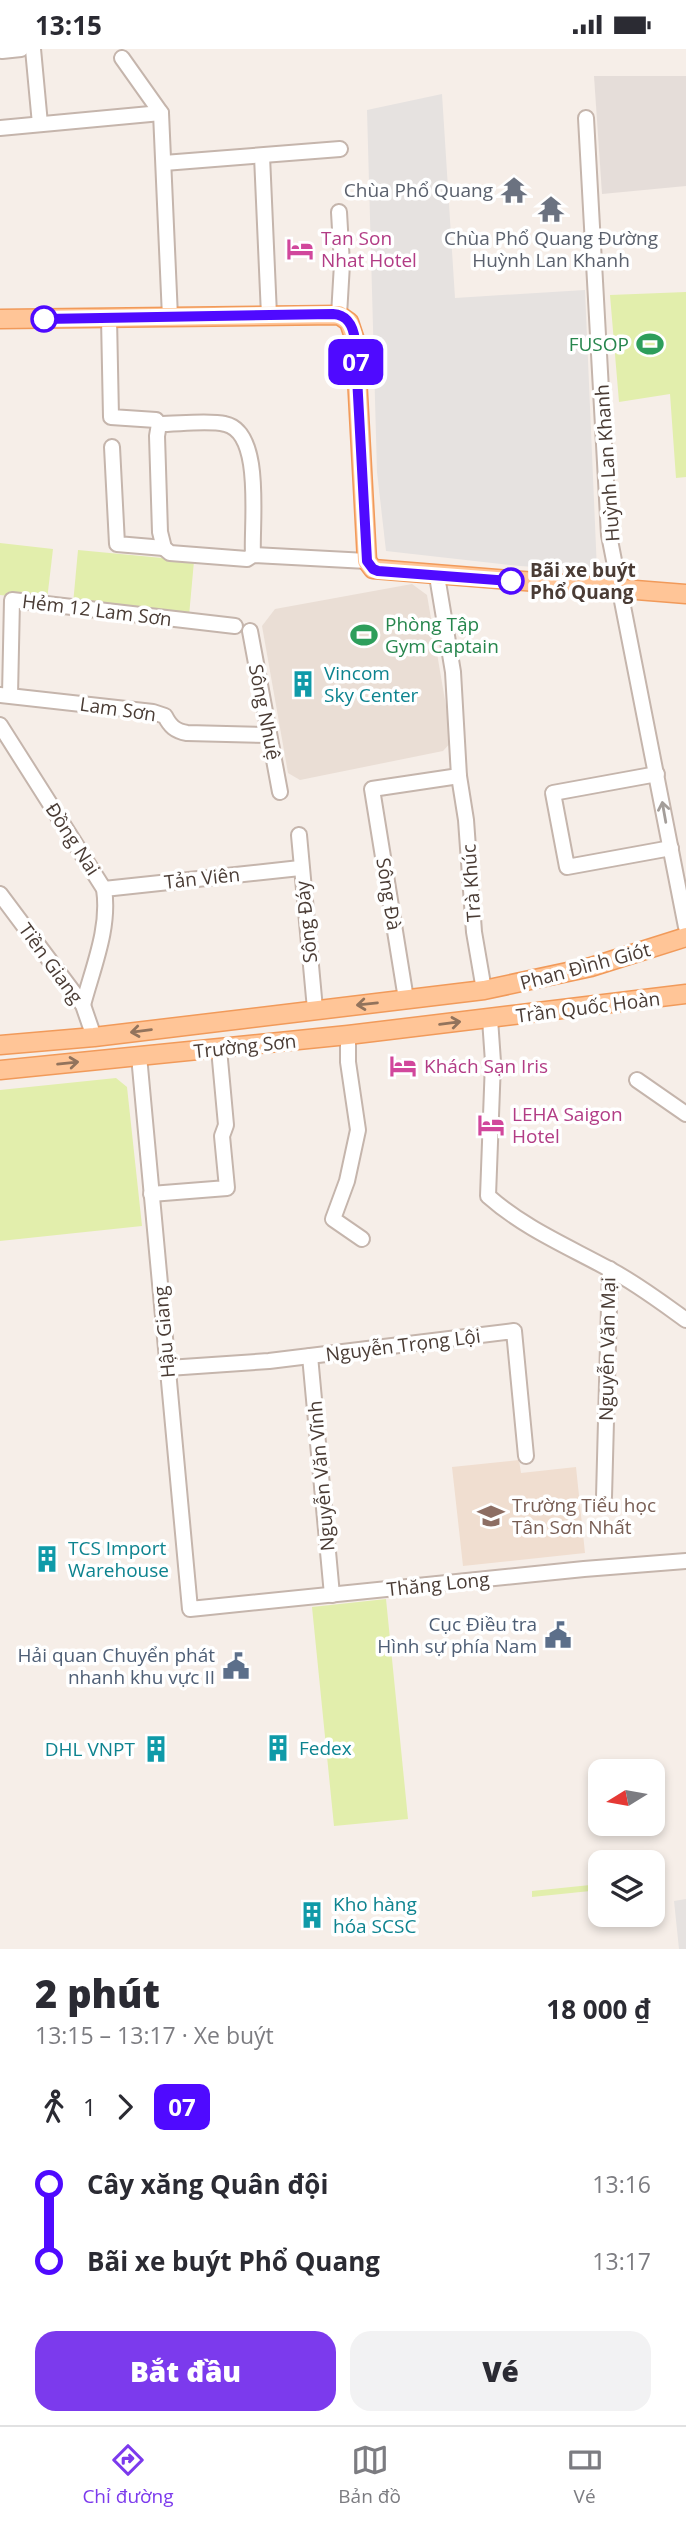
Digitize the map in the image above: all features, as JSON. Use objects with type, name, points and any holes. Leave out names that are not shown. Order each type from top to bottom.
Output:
[{"type":"main road","points":[[0,319],[339,315],[349,322],[355,340],[367,561],[373,569],[686,594]]},
{"type":"main road","name":"Phan Đình Giót","points":[[484,990],[591,967],[686,937]]},
{"type":"main road","name":"Trường Sơn","points":[[0,1045],[94,1037],[484,990]]},
{"type":"main road","name":"Trần Quốc Hoàn","points":[[489,1019],[686,994]]},
{"type":"main road","name":"Trường Sơn","points":[[0,1070],[489,1019]]},
{"type":"street","points":[[2,51],[21,49]]},
{"type":"street","points":[[33,49],[40,124]]},
{"type":"street","points":[[122,58],[162,113],[170,317]]},
{"type":"street","points":[[0,128],[162,113]]},
{"type":"street","name":"Huỳnh Lan Khanh","points":[[586,118],[609,535],[686,927]]},
{"type":"street","points":[[164,163],[340,149]]},
{"type":"street","points":[[262,156],[269,315]]},
{"type":"street","points":[[339,212],[342,264],[339,315]]},
{"type":"street","points":[[109,318],[111,417],[156,419],[159,424],[160,518],[164,548]]},
{"type":"street","points":[[159,424],[226,424],[242,435],[248,444],[252,464],[253,555]]},
{"type":"street","points":[[112,446],[117,544],[164,548],[170,553],[247,559],[253,555],[367,561]]},
{"type":"street","name":"Trà Khúc","points":[[437,576],[453,672],[459,776],[466,820],[474,932],[484,990]]},
{"type":"street","name":"Hẻm 12 Lam Sơn","points":[[5,695],[12,600],[235,626]]},
{"type":"street","name":"Sông Nhuệ","points":[[250,631],[280,792]]},
{"type":"street","name":"Lam Sơn","points":[[5,695],[153,712],[165,716],[177,731],[187,733],[270,735]]},
{"type":"street","name":"Đồng Nai","points":[[0,725],[104,889],[107,908],[103,932],[83,1005]]},
{"type":"street","points":[[657,774],[553,793],[567,867],[671,848]]},
{"type":"street","name":"Sông Đà","points":[[406,999],[372,789],[459,776]]},
{"type":"street","name":"Sông Đáy","points":[[299,835],[315,1009]]},
{"type":"street","name":"Tản Viên","points":[[104,889],[300,868]]},
{"type":"street","name":"Tiền Giang","points":[[1,897],[83,1005],[94,1037]]},
{"type":"street","name":"Nguyễn Văn Mại","points":[[489,1019],[493,1062],[488,1196],[512,1216],[551,1240],[610,1269],[604,1497]]},
{"type":"street","points":[[348,1035],[348,1062],[358,1130],[347,1181],[333,1219],[362,1239]]},
{"type":"street","points":[[151,1194],[227,1188],[222,1136],[226,1125],[219,1049]]},
{"type":"street","name":"Hậu Giang","points":[[139,1056],[190,1609]]},
{"type":"street","points":[[637,1080],[686,1114]]},
{"type":"street","points":[[610,1269],[686,1320]]},
{"type":"street","name":"Nguyễn Trọng Lội","points":[[168,1368],[310,1356],[514,1331],[526,1455]]},
{"type":"street","name":"Nguyễn Văn Vĩnh","points":[[310,1356],[332,1595]]},
{"type":"street","name":"Thăng Long","points":[[190,1609],[686,1561]]},
{"type":"shaded area","points":[[594,76],[686,76],[686,186],[602,194]]},
{"type":"shaded area","points":[[442,94],[455,298],[585,290],[597,571],[520,566],[386,551],[377,472],[367,110]]},
{"type":"shaded area","points":[[412,584],[427,595],[452,741],[443,751],[300,780],[288,773],[262,626],[275,609]]},
{"type":"shaded area","points":[[519,1460],[521,1473],[576,1467],[585,1553],[463,1566],[452,1467]]},
{"type":"shaded area","points":[[686,1899],[686,1949],[679,1949],[674,1901]]},
{"type":"green space","name":"FUSOP","points":[[686,292],[686,477],[676,478],[670,394],[619,402],[610,295]]},
{"type":"green space","points":[[0,543],[53,549],[47,600],[0,595]]},
{"type":"green space","points":[[78,550],[194,561],[189,616],[73,604]]},
{"type":"green space","points":[[116,1078],[127,1087],[142,1226],[0,1241],[0,1090]]},
{"type":"green space","points":[[386,1599],[408,1819],[334,1826],[312,1607]]},
{"type":"green space","points":[[588,1885],[588,1891],[532,1897],[532,1891]]},
{"type":"bus line","name":"07","points":[[44,319],[333,314],[345,318],[352,328],[355,340],[369,566],[378,571],[511,581]]},
{"type":"place","name":"Chùa Phổ Quang","points":[[514,190]]},
{"type":"place","name":"Chùa Phổ Quang Đường Huỳnh Lan Khanh","points":[[551,209]]},
{"type":"place","name":"Tan Son Nhat Hotel","points":[[300,249]]},
{"type":"place","name":"FUSOP","points":[[650,344]]},
{"type":"place","name":"Bãi xe buýt Phổ Quang","points":[[511,581]]},
{"type":"place","name":"Phòng Tập Gym Captain","points":[[364,635]]},
{"type":"place","name":"Vincom Sky Center","points":[[303,684]]},
{"type":"place","name":"Khách Sạn Iris","points":[[403,1066]]},
{"type":"place","name":"LEHA Saigon Hotel","points":[[491,1125]]},
{"type":"place","name":"Trường Tiểu học Tân Sơn Nhất","points":[[491,1516]]},
{"type":"place","name":"TCS Import Warehouse","points":[[47,1559]]},
{"type":"place","name":"Cục Điều tra Hình sự phía Nam","points":[[558,1635]]},
{"type":"place","name":"Hải quan Chuyển phát nhanh khu vực II","points":[[236,1666]]},
{"type":"place","name":"Fedex","points":[[278,1748]]},
{"type":"place","name":"DHL VNPT","points":[[156,1749]]},
{"type":"place","name":"Kho hàng hóa SCSC","points":[[312,1915]]}]
